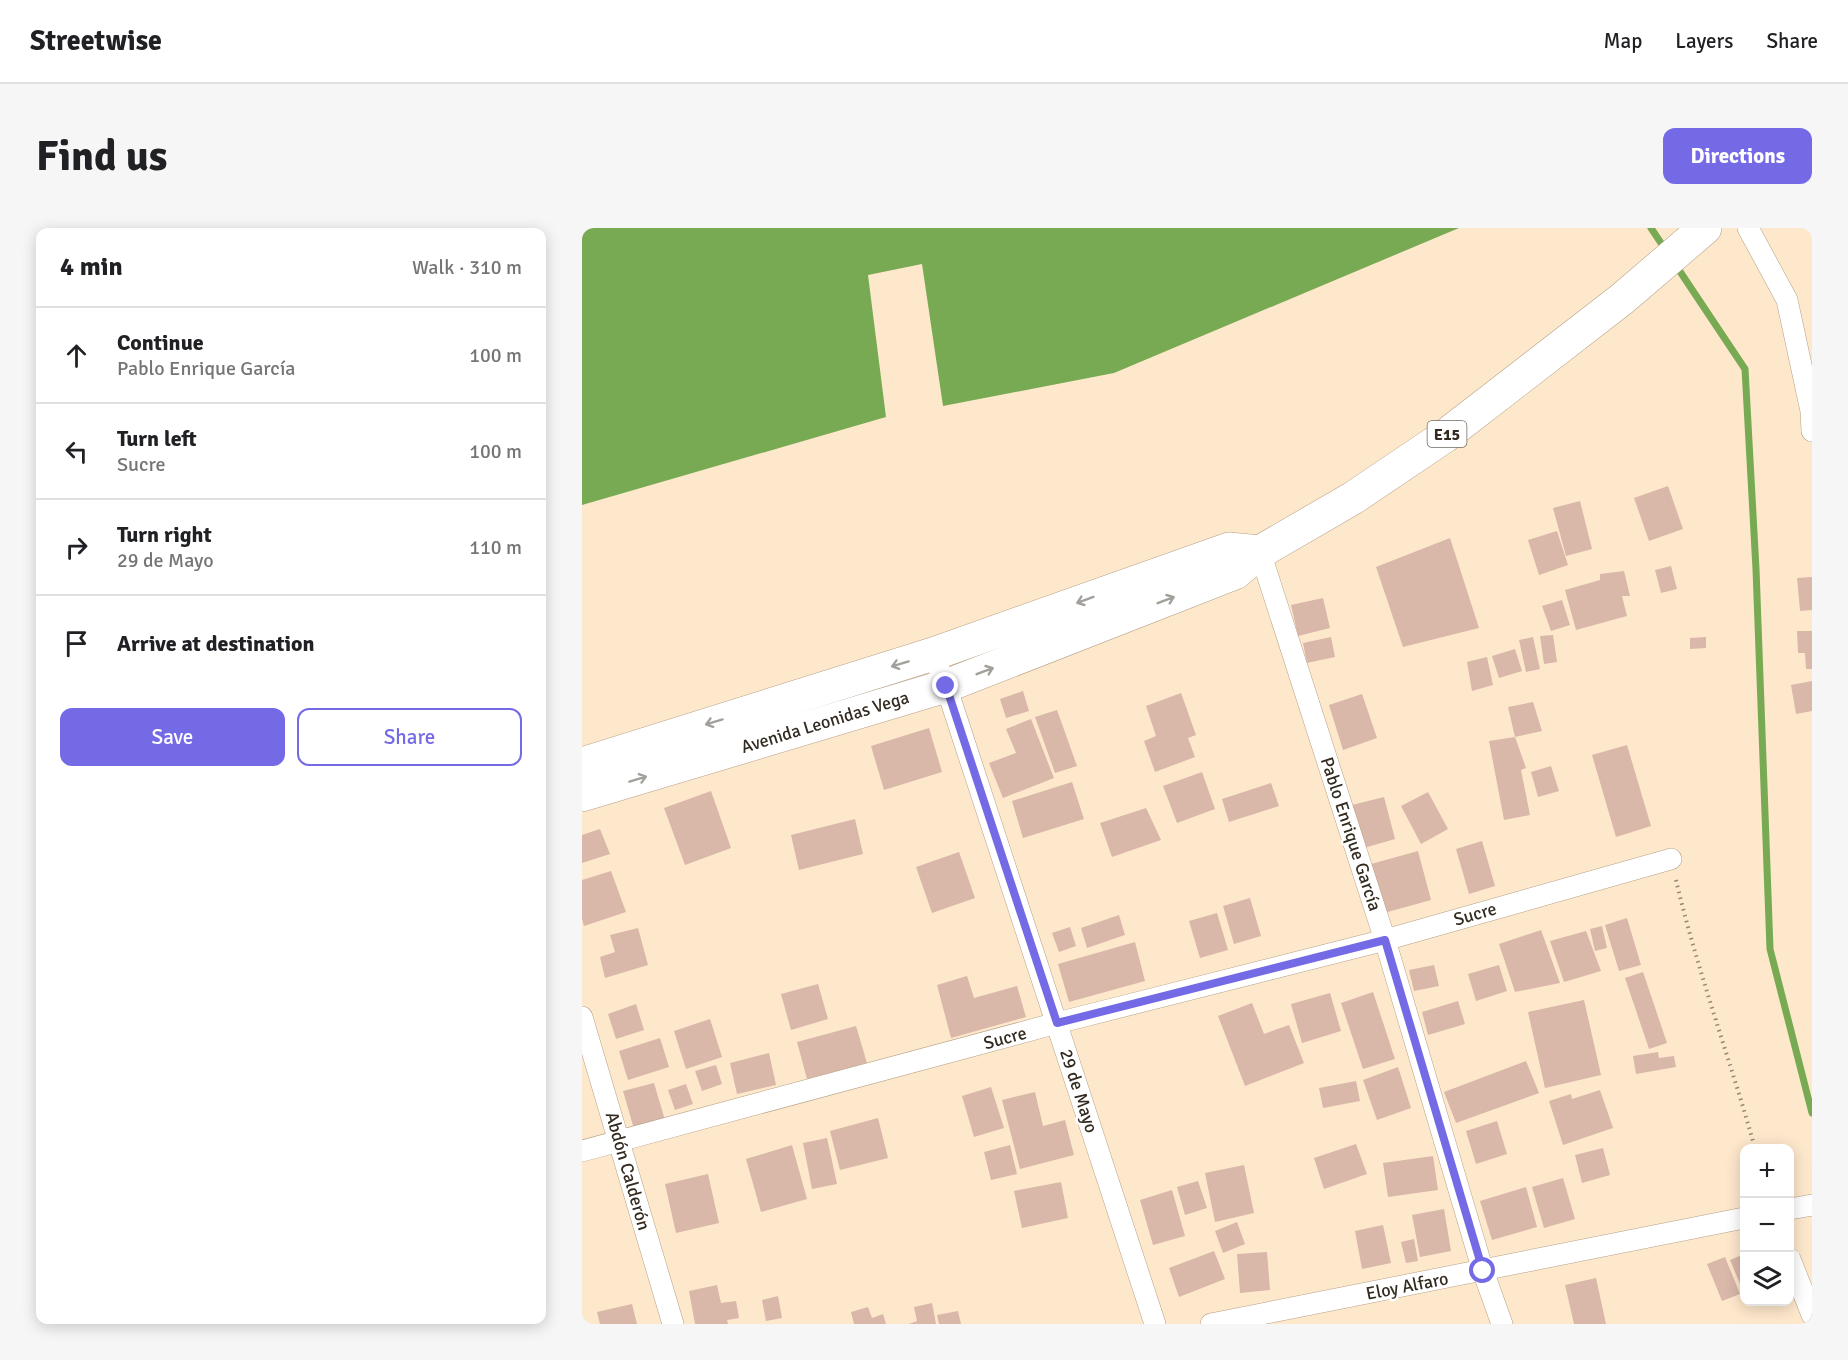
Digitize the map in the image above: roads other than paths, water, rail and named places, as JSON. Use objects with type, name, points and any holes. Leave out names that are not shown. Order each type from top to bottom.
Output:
[{"type":"highway","name":"Avenida Leonidas Vega","points":[[582,795],[946,686],[1235,573],[1260,552],[1353,498],[1445,436],[1622,299],[1705,228]]},
{"type":"highway","name":"Avenida Leonidas Vega","points":[[582,764],[933,654],[1229,549],[1260,552]]},
{"type":"street","points":[[1748,228],[1788,300],[1811,411],[1812,431]]},
{"type":"street","name":"Pablo Enrique García","points":[[1260,552],[1385,940],[1483,1271],[1502,1324]]},
{"type":"street","name":"29 de Mayo","points":[[933,654],[946,686],[1155,1324]]},
{"type":"street","name":"Sucre","points":[[582,1151],[1057,1023],[1385,940],[1671,859]]},
{"type":"street","name":"Abdón Calderón","points":[[582,1017],[673,1324]]},
{"type":"street","name":"Eloy Alfaro","points":[[1210,1324],[1740,1219]]},
{"type":"street","points":[[1794,1269],[1812,1315]]},
{"type":"waterway","points":[[1651,228],[1665,249]]},
{"type":"waterway","points":[[1675,264],[1745,369],[1756,569],[1770,949],[1812,1113]]}]
